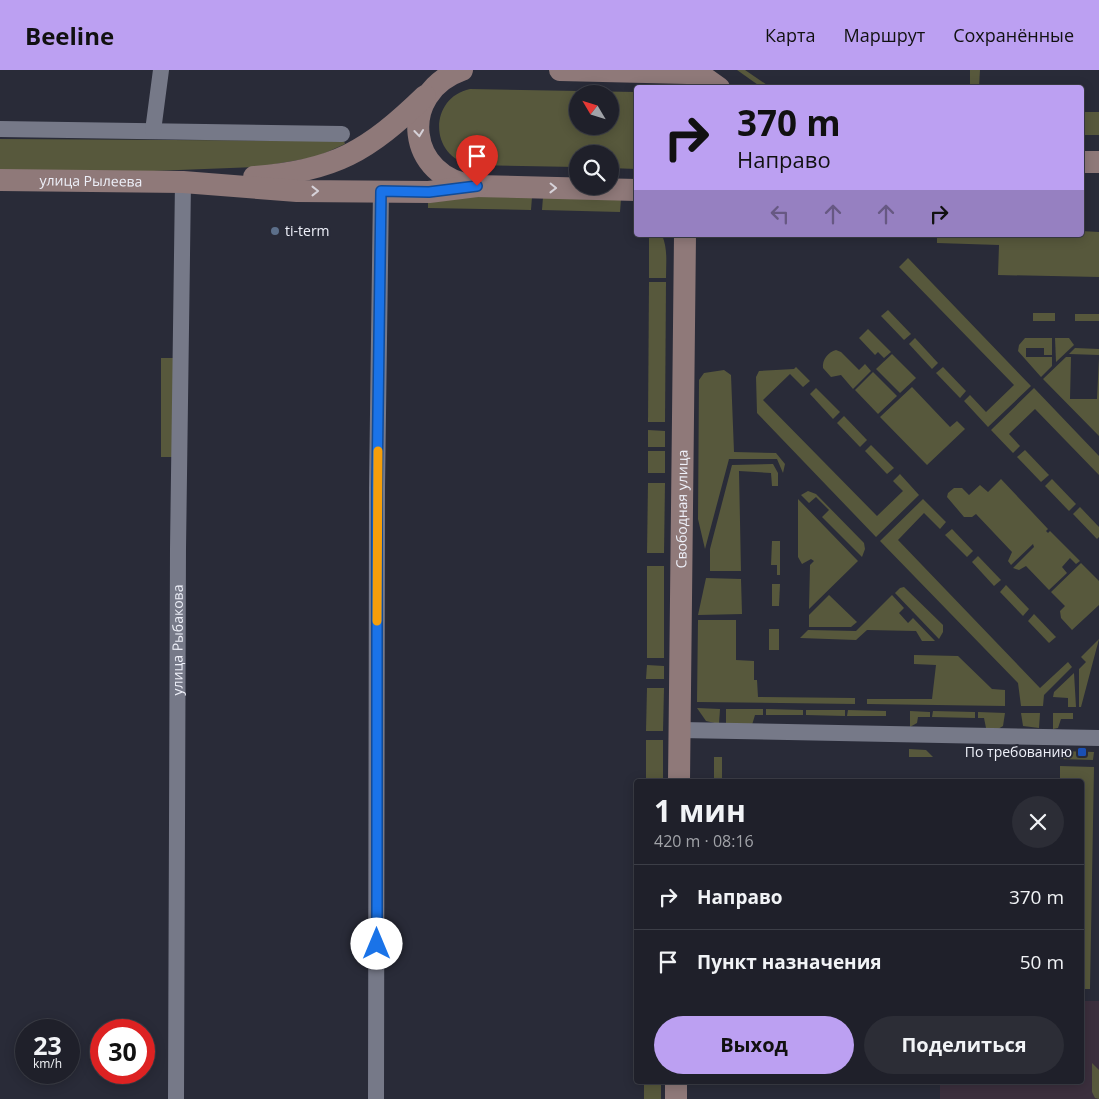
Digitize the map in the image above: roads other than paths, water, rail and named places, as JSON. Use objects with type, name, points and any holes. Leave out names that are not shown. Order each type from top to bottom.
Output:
[{"type":"main road","points":[[438,70],[430,92],[423,104],[418,121],[419,138],[425,155],[435,169],[450,179],[477,186],[634,190]]},
{"type":"main road","name":"улица Рылеева","points":[[183,182],[305,171],[338,161],[368,145],[394,126],[446,77],[462,70]]},
{"type":"main road","points":[[560,70],[688,73],[705,78],[716,85]]},
{"type":"main road","points":[[702,70],[717,85]]},
{"type":"main road","points":[[1084,162],[1099,162]]},
{"type":"main road","name":"улица Рылеева","points":[[0,180],[183,182],[266,188],[429,192],[477,186]]},
{"type":"main road","name":"Свободная улица","points":[[679,779],[685,237]]},
{"type":"main road","points":[[676,1084],[676,1099]]},
{"type":"street","points":[[153,131],[161,70]]},
{"type":"street","points":[[0,130],[342,134]]},
{"type":"street","name":"улица Рыбакова","points":[[176,1099],[178,549],[183,182]]},
{"type":"street","points":[[376,1099],[377,488],[381,191]]},
{"type":"street","points":[[680,730],[1099,738]]},
{"type":"place","name":"ti-term","points":[[275,231]]},
{"type":"place","name":"По требованию","points":[[1082,752]]}]
